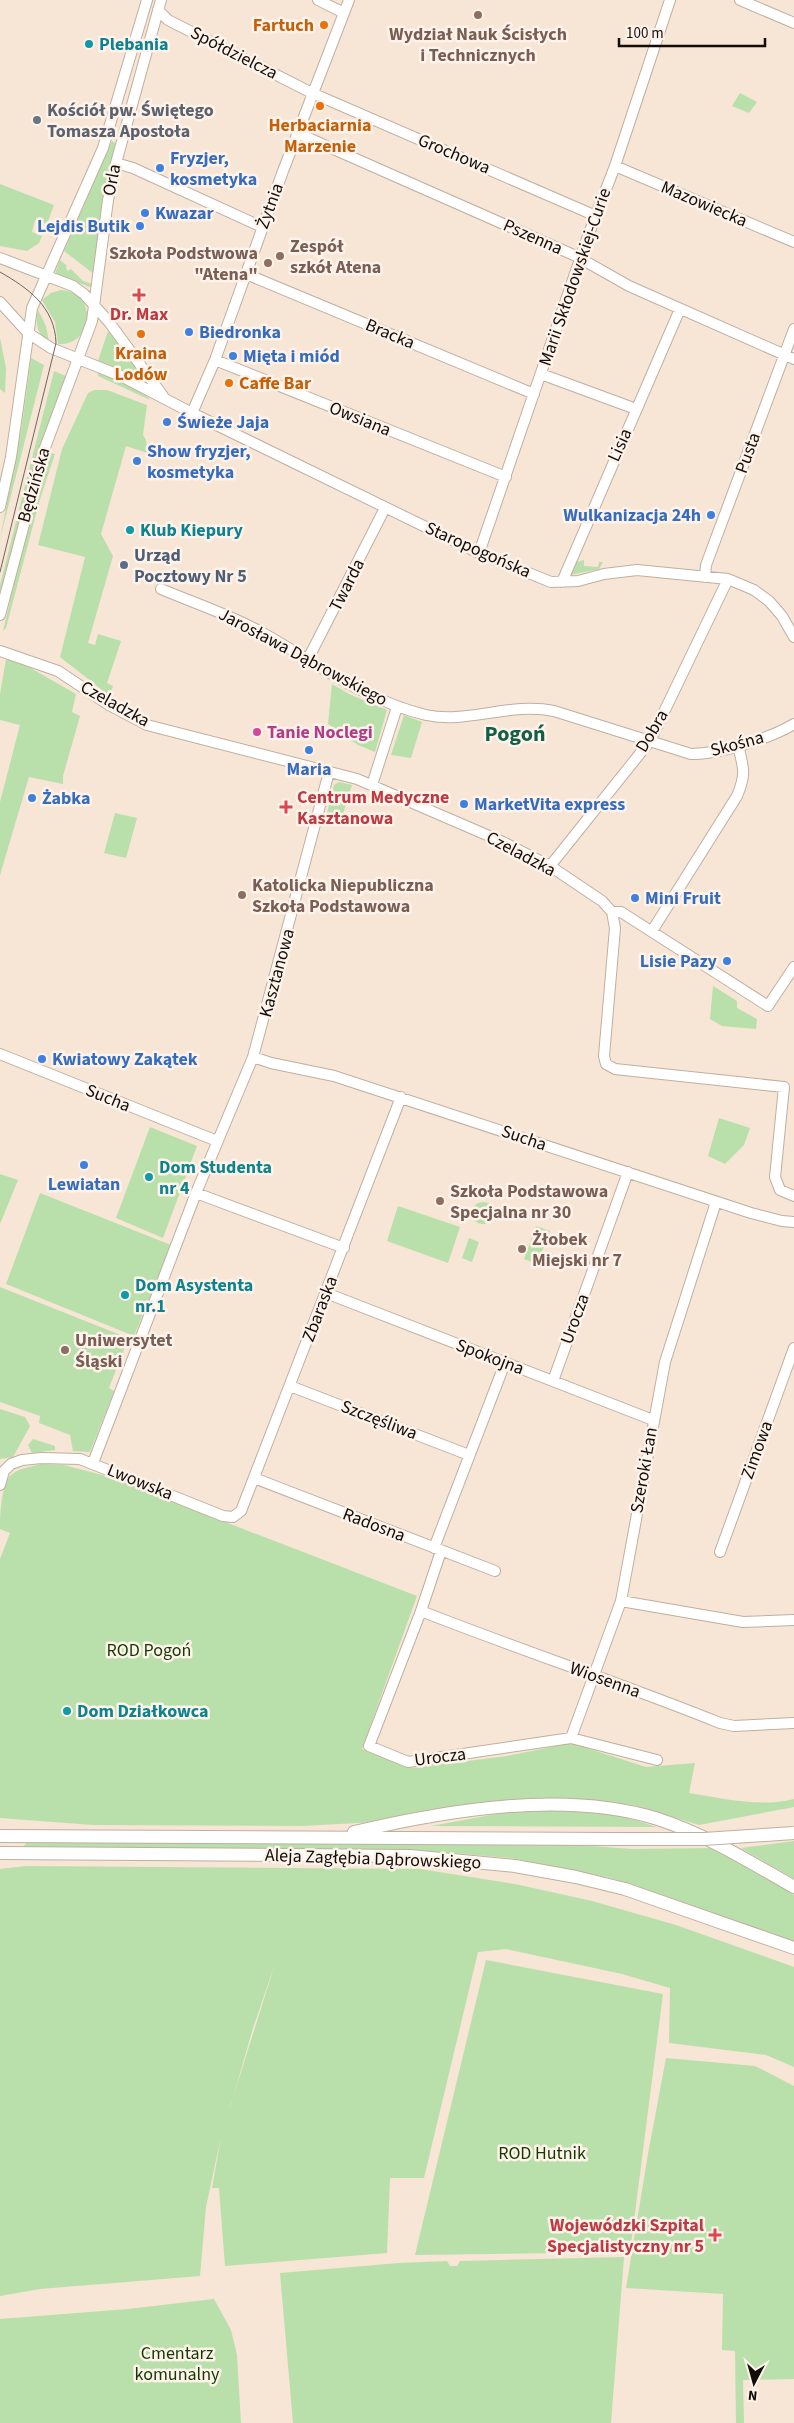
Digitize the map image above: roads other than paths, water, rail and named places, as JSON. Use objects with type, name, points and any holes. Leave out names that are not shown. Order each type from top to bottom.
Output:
[{"type":"main road","points":[[332,1837],[392,1823],[480,1810],[546,1804],[600,1807],[650,1817],[693,1832],[720,1844],[794,1887]]},
{"type":"main road","points":[[0,1827],[71,1836]]},
{"type":"main road","name":"Aleja Zagłębia Dąbrowskiego","points":[[0,1836],[704,1839],[794,1833]]},
{"type":"main road","name":"Aleja Zagłębia Dąbrowskiego","points":[[0,1853],[402,1856],[514,1866],[576,1876],[625,1889],[794,1948]]},
{"type":"main road","points":[[0,1862],[68,1854]]},
{"type":"street","name":"Orla","points":[[28,333],[32,308],[104,148],[147,0]]},
{"type":"street","points":[[318,0],[344,13]]},
{"type":"street","name":"Żytnia","points":[[192,413],[215,360],[262,227],[349,0]]},
{"type":"street","name":"Marii Skłodowskiej-Curie","points":[[479,553],[581,258],[615,166],[670,0]]},
{"type":"street","points":[[740,0],[794,23]]},
{"type":"street","name":"Orla","points":[[80,359],[96,305],[107,209],[116,163],[159,5]]},
{"type":"street","name":"Spółdzielcza","points":[[159,5],[168,20],[312,93]]},
{"type":"street","name":"Grochowa","points":[[312,93],[596,216]]},
{"type":"street","name":"Pszenna","points":[[297,133],[581,258],[629,286],[789,357]]},
{"type":"street","points":[[116,163],[132,168],[262,227]]},
{"type":"street","name":"Mazowiecka","points":[[615,166],[794,242]]},
{"type":"street","name":"Staropogońska","points":[[0,258],[79,290],[96,305],[147,372],[163,397]]},
{"type":"street","name":"Bracka","points":[[246,274],[534,394]]},
{"type":"street","name":"Staropogońska","points":[[0,302],[28,333],[50,348],[121,376],[192,413],[479,553],[548,581],[562,582],[628,570],[728,579],[754,590],[769,601],[782,616],[794,637]]},
{"type":"street","name":"Lisia","points":[[562,582],[680,309]]},
{"type":"street","name":"Pusta","points":[[706,577],[706,565],[789,357],[794,329]]},
{"type":"street","name":"Będzińska","points":[[0,506],[11,457],[28,333]]},
{"type":"street","name":"Będzińska","points":[[0,615],[43,453],[80,359]]},
{"type":"street","name":"Owsiana","points":[[215,360],[506,477]]},
{"type":"street","points":[[541,374],[636,409]]},
{"type":"street","name":"Twarda","points":[[308,661],[385,508]]},
{"type":"street","name":"Dobra","points":[[550,866],[650,741],[728,579]]},
{"type":"street","name":"Jarosława Dąbrowskiego","points":[[161,589],[242,622],[352,686],[397,707],[444,718],[536,707],[650,741]]},
{"type":"street","name":"Czeladzka","points":[[0,651],[58,671],[109,705],[147,725],[372,784],[503,842],[550,866],[602,901],[612,912]]},
{"type":"street","points":[[372,784],[397,707]]},
{"type":"street","name":"Skośna","points":[[650,741],[691,754],[707,754],[769,736],[794,724]]},
{"type":"street","points":[[652,931],[737,796],[743,782],[744,768],[738,744]]},
{"type":"street","name":"Kasztanowa","points":[[253,1057],[329,772]]},
{"type":"street","points":[[794,967],[768,1006],[621,912],[612,912],[615,928],[604,1056],[606,1064],[615,1069],[784,1087],[775,1178],[780,1190],[794,1196]]},
{"type":"street","name":"Sucha","points":[[0,1054],[217,1141]]},
{"type":"street","name":"Sucha","points":[[253,1057],[271,1063],[334,1076],[766,1218],[794,1222]]},
{"type":"street","name":"Lwowska","points":[[233,1517],[223,1516],[93,1463],[196,1194],[253,1057]]},
{"type":"street","name":"Zbaraska","points":[[233,1517],[241,1511],[401,1097]]},
{"type":"street","name":"Urocza","points":[[552,1381],[628,1172]]},
{"type":"street","points":[[196,1194],[344,1248]]},
{"type":"street","name":"Szeroki Łan","points":[[571,1738],[621,1601],[665,1362],[716,1202]]},
{"type":"street","name":"Spokojna","points":[[326,1293],[653,1420]]},
{"type":"street","name":"Zimowa","points":[[720,1552],[794,1348]]},
{"type":"street","name":"Urocza","points":[[505,1363],[469,1455],[438,1550],[421,1611],[370,1746],[408,1762],[571,1738],[657,1760]]},
{"type":"street","name":"Szczęśliwa","points":[[290,1386],[469,1455]]},
{"type":"street","points":[[0,1485],[4,1471],[11,1464],[22,1460],[69,1458],[93,1463]]},
{"type":"street","name":"Radosna","points":[[254,1478],[495,1571]]},
{"type":"street","points":[[621,1601],[743,1622],[794,1620]]},
{"type":"street","name":"Wiosenna","points":[[421,1611],[720,1723],[734,1726],[794,1723]]},
{"type":"tram line","points":[[0,272],[30,292],[38,300],[51,319],[56,343],[0,572]]},
{"type":"place","name":"Wydział Nauk Ścisłych i Technicznych","points":[[478,15]]},
{"type":"place","name":"Fartuch","points":[[324,25]]},
{"type":"place","name":"Plebania","points":[[89,44]]},
{"type":"place","name":"Herbaciarnia Marzenie","points":[[320,106]]},
{"type":"place","name":"Kościół pw. Świętego Tomasza Apostoła","points":[[37,120]]},
{"type":"place","name":"Fryzjer, kosmetyka","points":[[160,168]]},
{"type":"place","name":"Kwazar","points":[[145,213]]},
{"type":"place","name":"Lejdis Butik","points":[[140,226]]},
{"type":"place","name":"Zespół szkół Atena","points":[[280,256]]},
{"type":"place","name":"Szkoła Podstwowa \"Atena\"","points":[[268,263]]},
{"type":"place","name":"Dr. Max","points":[[139,295]]},
{"type":"place","name":"Biedronka","points":[[189,332]]},
{"type":"place","name":"Kraina Lodów","points":[[141,334]]},
{"type":"place","name":"Mięta i miód","points":[[233,356]]},
{"type":"place","name":"Caffe Bar","points":[[229,383]]},
{"type":"place","name":"Świeże Jaja","points":[[167,422]]},
{"type":"place","name":"Show fryzjer, kosmetyka","points":[[137,461]]},
{"type":"place","name":"Wulkanizacja 24h","points":[[711,515]]},
{"type":"place","name":"Klub Kiepury","points":[[130,530]]},
{"type":"place","name":"Urząd Pocztowy Nr 5","points":[[124,565]]},
{"type":"place","name":"Tanie Noclegi","points":[[257,732]]},
{"type":"place","name":"Maria","points":[[309,750]]},
{"type":"place","name":"Żabka","points":[[32,798]]},
{"type":"place","name":"MarketVita express","points":[[464,804]]},
{"type":"place","name":"Centrum Medyczne Kasztanowa","points":[[286,807]]},
{"type":"place","name":"Katolicka Niepubliczna Szkoła Podstawowa","points":[[242,895]]},
{"type":"place","name":"Mini Fruit","points":[[635,898]]},
{"type":"place","name":"Lisie Pazy","points":[[727,961]]},
{"type":"place","name":"Kwiatowy Zakątek","points":[[42,1059]]},
{"type":"place","name":"Lewiatan","points":[[84,1165]]},
{"type":"place","name":"Dom Studenta nr 4","points":[[149,1177]]},
{"type":"place","name":"Szkoła Podstawowa Specjalna nr 30","points":[[440,1201]]},
{"type":"place","name":"Żłobek Miejski nr 7","points":[[522,1249]]},
{"type":"place","name":"Dom Asystenta nr.1","points":[[125,1295]]},
{"type":"place","name":"Uniwersytet Śląski","points":[[65,1350]]},
{"type":"place","name":"Dom Działkowca","points":[[67,1711]]},
{"type":"place","name":"Wojewódzki Szpital Specjalistyczny nr 5","points":[[715,2235]]},
{"type":"district","name":"Pogoń","points":[[515,734]]},
{"type":"park label","name":"ROD Pogoń","points":[[149,1650]]},
{"type":"park label","name":"ROD Hutnik","points":[[542,2153]]},
{"type":"park label","name":"Cmentarz komunalny","points":[[177,2363]]}]
